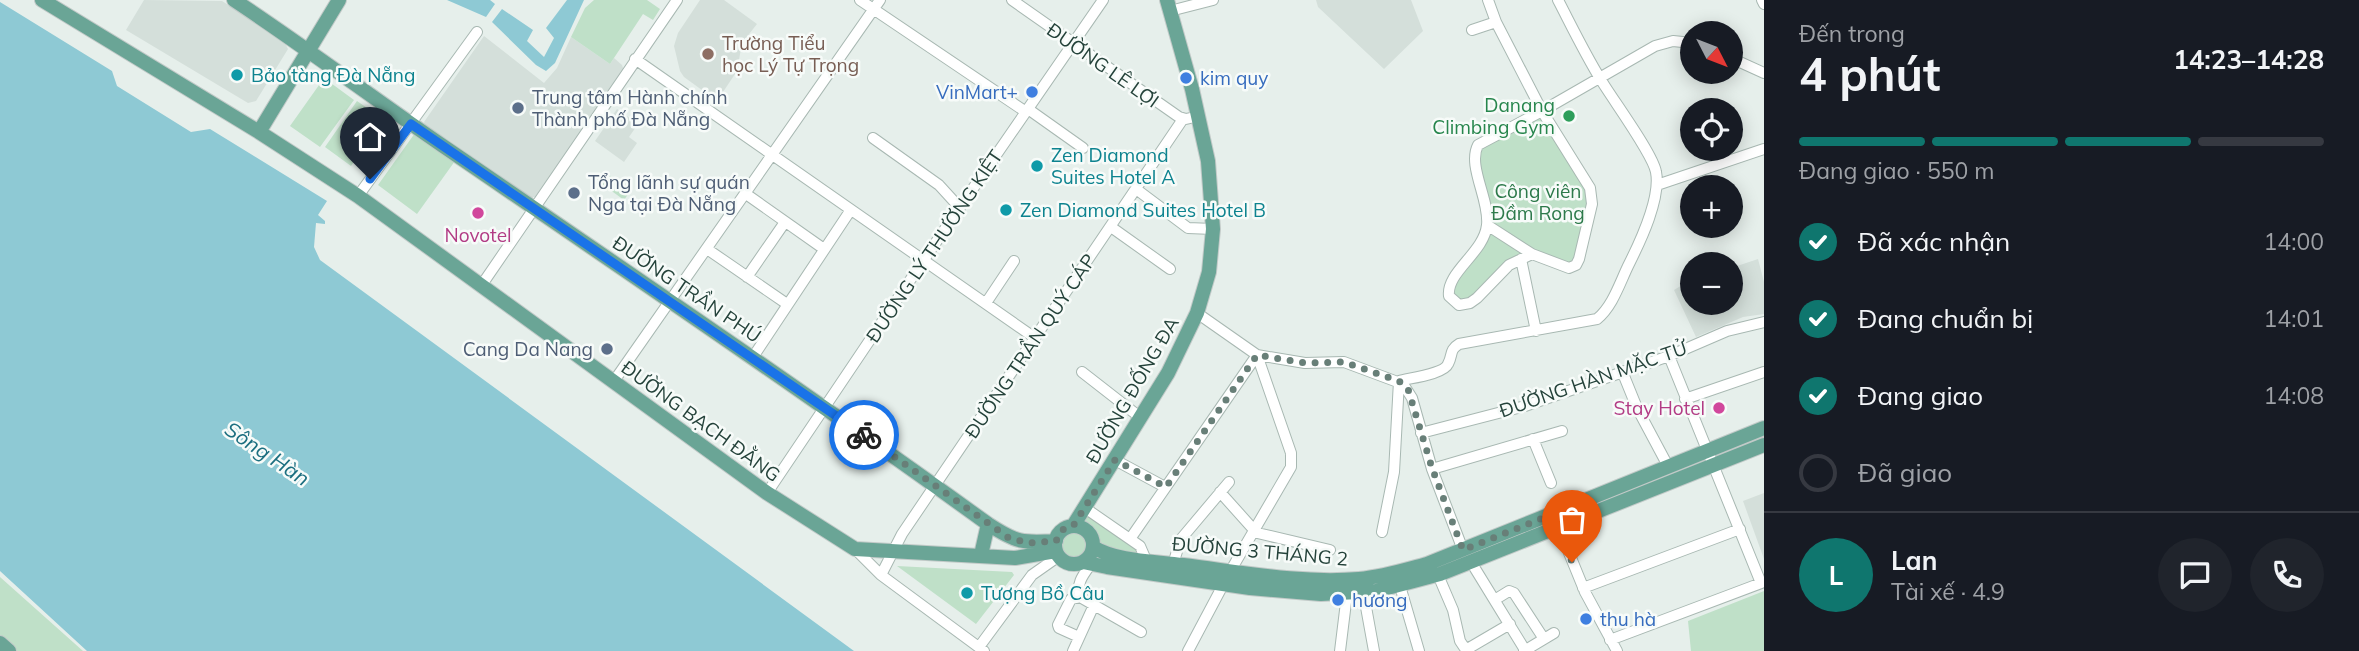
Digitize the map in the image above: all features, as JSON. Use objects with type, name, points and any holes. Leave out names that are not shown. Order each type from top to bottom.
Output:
[{"type":"main road","name":"ĐƯỜNG BẠCH ĐẰNG","points":[[42,0],[259,132],[358,196],[768,494],[855,549]]},
{"type":"main road","name":"ĐƯỜNG TRẦN PHÚ","points":[[234,0],[753,358],[988,524],[1019,541],[1057,549]]},
{"type":"main road","points":[[259,132],[339,0]]},
{"type":"main road","name":"ĐƯỜNG ĐỐNG ĐA","points":[[1085,508],[1142,418],[1184,343],[1197,313],[1209,272],[1213,229],[1210,170],[1199,117],[1168,6]]},
{"type":"main road","name":"ĐƯỜNG 3 THÁNG 2","points":[[1555,521],[1668,466],[1764,428]]},
{"type":"main road","name":"ĐƯỜNG 3 THÁNG 2","points":[[1087,563],[1223,584],[1316,594],[1347,594],[1405,570],[1467,556],[1764,445]]},
{"type":"main road","points":[[1079,527],[1085,508]]},
{"type":"main road","points":[[981,555],[988,524]]},
{"type":"main road","points":[[1057,549],[1072,564],[1087,563],[1094,547],[1093,540],[1079,527]]},
{"type":"main road","points":[[1057,549],[1062,530],[1079,527]]},
{"type":"main road","name":"ĐƯỜNG 3 THÁNG 2","points":[[1094,547],[1105,553],[1173,564],[1363,586],[1400,586],[1438,575],[1467,556]]},
{"type":"main road","points":[[855,549],[1024,557],[1057,549]]},
{"type":"main road","points":[[0,643],[9,651]]},
{"type":"street","points":[[481,286],[677,0]]},
{"type":"street","points":[[860,0],[876,5],[1083,148]]},
{"type":"street","name":"ĐƯỜNG LÊ LỢI","points":[[1012,0],[1183,119]]},
{"type":"street","name":"ĐƯỜNG LÝ THƯỜNG KIỆT","points":[[768,494],[923,261],[1103,0]]},
{"type":"street","points":[[1168,6],[1213,0]]},
{"type":"street","points":[[1487,225],[1526,256],[1564,267],[1576,265],[1592,204],[1588,184],[1542,111],[1496,22],[1489,0]]},
{"type":"street","points":[[1399,381],[1443,370],[1449,363],[1451,351],[1459,344],[1588,322],[1602,314],[1635,252],[1652,207],[1657,185],[1653,162],[1600,78],[1558,0]]},
{"type":"street","points":[[614,381],[876,5]]},
{"type":"street","points":[[1472,30],[1496,22]]},
{"type":"street","points":[[358,196],[477,32]]},
{"type":"street","points":[[1526,256],[1503,269],[1470,303],[1459,305],[1451,299],[1448,292],[1451,281],[1476,251],[1487,225],[1486,207],[1474,157],[1476,148],[1655,46],[1680,42]]},
{"type":"street","points":[[635,59],[1035,338]]},
{"type":"street","points":[[1743,63],[1764,73]]},
{"type":"street","points":[[1183,119],[1199,117]]},
{"type":"street","name":"ĐƯỜNG TRẦN QUÝ CÁP","points":[[881,575],[902,534],[1183,119]]},
{"type":"street","points":[[873,138],[939,185],[960,208]]},
{"type":"street","points":[[1657,185],[1764,149]]},
{"type":"street","points":[[1136,189],[1188,228],[1213,229]]},
{"type":"street","points":[[746,194],[824,249]]},
{"type":"street","points":[[753,358],[850,211]]},
{"type":"street","points":[[747,277],[785,222]]},
{"type":"street","points":[[1111,227],[1170,269]]},
{"type":"street","points":[[707,249],[787,304]]},
{"type":"street","points":[[1526,256],[1536,331]]},
{"type":"street","points":[[986,303],[1014,261]]},
{"type":"street","points":[[1197,313],[1257,355],[1305,363],[1344,362],[1399,381],[1410,393],[1432,468],[1467,556],[1496,599],[1524,651],[1549,636],[1514,593],[1509,591],[1496,599]]},
{"type":"street","name":"ĐƯỜNG HÀN MẶC TỬ","points":[[1421,433],[1525,406],[1669,356],[1727,331],[1764,322]]},
{"type":"street","points":[[1130,539],[1257,355]]},
{"type":"street","points":[[1188,651],[1253,531],[1290,471],[1293,458],[1257,355]]},
{"type":"street","points":[[1610,640],[1763,583],[1669,356]]},
{"type":"street","points":[[1622,371],[1637,408],[1668,466]]},
{"type":"street","points":[[1082,372],[1142,418]]},
{"type":"street","points":[[1685,399],[1764,372]]},
{"type":"street","points":[[1382,532],[1394,472],[1399,381]]},
{"type":"street","name":"ĐƯỜNG HÀN MẶC TỬ","points":[[1432,468],[1562,431]]},
{"type":"street","points":[[1533,439],[1551,483]]},
{"type":"street","points":[[1115,460],[1166,487]]},
{"type":"street","points":[[1173,564],[1181,539],[1229,482]]},
{"type":"street","points":[[1220,492],[1253,531]]},
{"type":"street","name":"ĐƯỜNG 3 THÁNG 2","points":[[1085,508],[1142,548],[1146,560]]},
{"type":"street","points":[[1555,521],[1583,588],[1617,651]]},
{"type":"street","points":[[1583,588],[1740,529]]},
{"type":"street","name":"ĐƯỜNG 3 THÁNG 2","points":[[1253,531],[1330,550]]},
{"type":"street","points":[[855,549],[881,575],[981,649],[1032,575],[1057,549]]},
{"type":"street","points":[[1080,597],[1080,578],[1087,563]]},
{"type":"street","points":[[1438,575],[1453,610],[1464,648],[1469,648],[1510,624]]},
{"type":"street","points":[[1363,586],[1374,651]]},
{"type":"street","points":[[1400,586],[1419,651]]},
{"type":"street","name":"ĐƯỜNG 3 THÁNG 2","points":[[1340,651],[1347,594]]},
{"type":"street","points":[[1079,637],[1059,628],[1058,625],[1071,599],[1080,597],[1141,632]]},
{"type":"street","points":[[1073,651],[1094,605]]},
{"type":"shaded area","name":"Bảo tàng Đà Nẵng","points":[[144,0],[222,1],[283,39],[288,49],[256,101],[248,103],[126,30]]},
{"type":"shaded area","name":"Trường Tiểu học Lý Tự Trọng","points":[[700,0],[724,0],[757,24],[742,43],[737,71],[717,101],[684,77],[674,46],[678,33]]},
{"type":"shaded area","points":[[1316,0],[1411,0],[1423,31],[1384,69],[1318,7]]},
{"type":"shaded area","points":[[484,36],[544,83],[557,68],[571,37],[610,64],[614,58],[624,71],[535,197],[530,197],[424,122]]},
{"type":"shaded area","points":[[617,109],[638,124],[629,137],[637,143],[624,162],[595,141]]},
{"type":"shaded area","points":[[1758,259],[1764,282],[1764,314],[1743,317],[1696,337],[1686,315],[1743,315],[1743,264]]},
{"type":"shaded area","points":[[1680,286],[1680,303],[1674,290]]},
{"type":"shaded area","points":[[1764,493],[1764,559],[1743,501]]},
{"type":"green space","points":[[594,0],[647,0],[660,9],[653,20],[643,14],[610,64],[571,37],[585,8]]},
{"type":"green space","points":[[324,78],[354,100],[320,147],[290,126]]},
{"type":"green space","points":[[357,101],[383,119],[351,166],[325,147]]},
{"type":"green space","name":"Công viên Đầm Rong","points":[[1542,111],[1592,199],[1576,265],[1532,254],[1521,259],[1477,298],[1459,305],[1448,292],[1487,225],[1475,152]]},
{"type":"green space","points":[[415,133],[455,161],[417,214],[378,185]]},
{"type":"green space","points":[[609,175],[631,190],[624,200],[602,184]]},
{"type":"green space","points":[[1085,508],[1145,553],[1105,553],[1085,529]]},
{"type":"green space","points":[[1074,530],[1084,534],[1088,544],[1084,554],[1074,558],[1064,554],[1060,544],[1064,534]]},
{"type":"green space","points":[[897,566],[1012,572],[1014,575],[976,624]]},
{"type":"green space","points":[[0,577],[83,651],[17,651],[0,636]]},
{"type":"green space","points":[[1764,591],[1764,651],[1691,651],[1688,621]]},
{"type":"water","points":[[447,0],[490,0],[495,4],[486,17]]},
{"type":"water","points":[[567,0],[584,0],[555,63],[546,71],[536,65],[492,22],[502,9],[533,30],[527,41],[544,57],[554,38],[546,28]]},
{"type":"water","name":"Sông Hàn","points":[[0,2],[112,71],[117,86],[191,132],[210,129],[327,201],[318,215],[325,224],[316,223],[314,247],[320,260],[854,651],[87,651],[0,571]]},
{"type":"way so far","points":[[864,435],[1009,538],[1029,543],[1056,541],[1062,530],[1073,526],[1115,460],[1166,487],[1257,355],[1305,363],[1344,362],[1399,381],[1408,389],[1432,468],[1463,550],[1553,514],[1572,562]]},
{"type":"place","name":"Trường Tiểu học Lý Tự Trọng","points":[[708,54]]},
{"type":"place","name":"Bảo tàng Đà Nẵng","points":[[237,75]]},
{"type":"place","name":"kim quy","points":[[1186,78]]},
{"type":"place","name":"VinMart+","points":[[1032,92]]},
{"type":"place","name":"Trung tâm Hành chính Thành phố Đà Nẵng","points":[[518,108]]},
{"type":"place","name":"Danang Climbing Gym","points":[[1569,116]]},
{"type":"place","name":"Zen Diamond Suites Hotel A","points":[[1037,166]]},
{"type":"place","name":"Tổng lãnh sự quán Nga tại Đà Nẵng","points":[[574,193]]},
{"type":"place","name":"Zen Diamond Suites Hotel B","points":[[1006,210]]},
{"type":"place","name":"Novotel","points":[[478,213]]},
{"type":"place","name":"Cang Da Nang","points":[[607,349]]},
{"type":"place","name":"Stay Hotel","points":[[1719,408]]},
{"type":"place","name":"Tượng Bồ Câu","points":[[967,593]]},
{"type":"place","name":"hương","points":[[1338,600]]},
{"type":"place","name":"thu hà","points":[[1586,619]]},
{"type":"route","points":[[370,179],[411,124],[864,435]]}]
